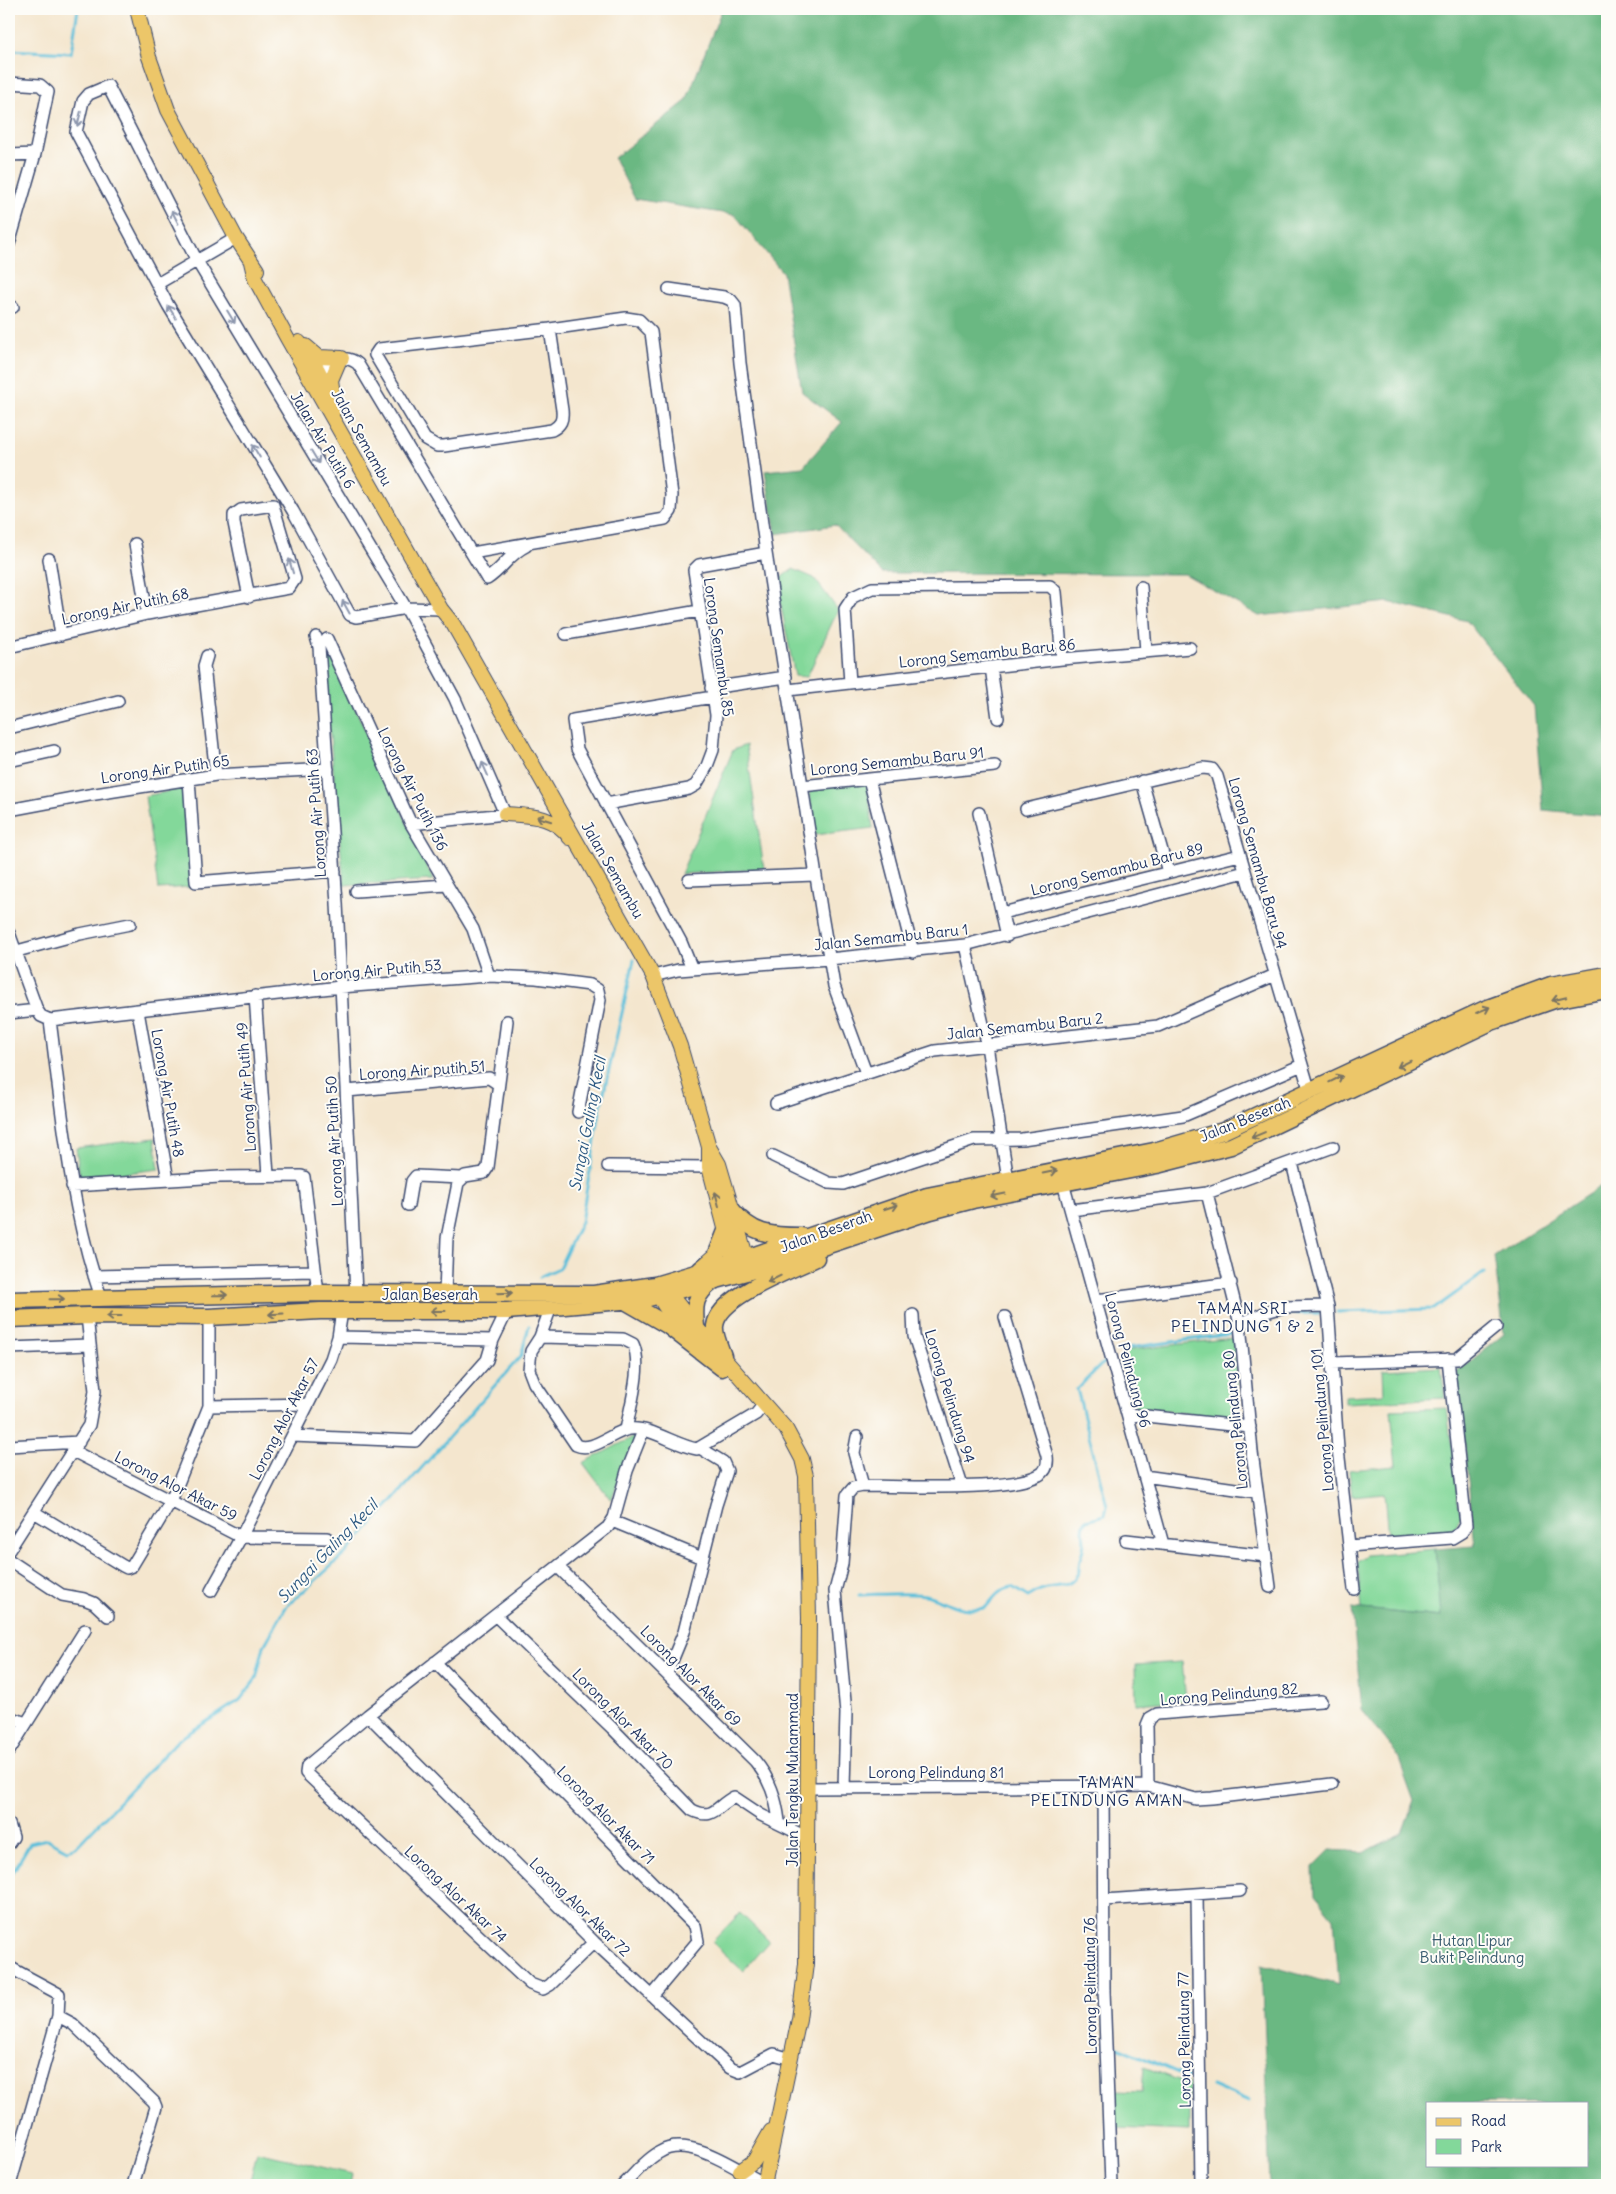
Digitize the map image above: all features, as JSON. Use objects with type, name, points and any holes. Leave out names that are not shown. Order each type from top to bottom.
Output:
[{"type":"highway","name":"Jalan Beserah","points":[[9,1300],[318,1293],[445,1295],[512,1293],[594,1294],[662,1289],[712,1282],[812,1236],[927,1196],[1114,1160],[1223,1131],[1310,1092],[1449,1025],[1519,995],[1551,985],[1607,975]]},
{"type":"highway","name":"Jalan Beserah","points":[[9,1319],[87,1316],[209,1317],[342,1311],[507,1311],[627,1302],[692,1276],[742,1267],[973,1200],[1157,1165],[1231,1146],[1263,1133],[1491,1022],[1554,1000],[1607,990]]},
{"type":"highway","points":[[732,1210],[742,1222],[761,1232],[812,1236]]},
{"type":"highway","points":[[722,1362],[714,1328],[721,1311],[736,1297],[818,1257],[931,1211]]},
{"type":"highway","points":[[692,1276],[713,1261],[720,1249],[726,1231]]},
{"type":"highway","points":[[696,1327],[695,1303],[702,1290],[712,1282]]},
{"type":"highway","points":[[627,1302],[662,1321],[722,1362]]},
{"type":"main road","name":"Jalan Semambu","points":[[137,9],[151,66],[168,110],[236,238],[295,335],[315,377],[441,609],[453,624],[600,879],[653,976],[680,1046],[714,1166],[726,1231],[742,1267]]},
{"type":"main road","name":"Jalan Semambu","points":[[251,262],[255,280],[303,366],[315,377],[336,407],[444,598],[453,624]]},
{"type":"main road","points":[[295,335],[319,356],[341,358],[331,380],[336,407]]},
{"type":"main road","points":[[505,814],[543,817],[554,822],[564,830],[600,879]]},
{"type":"main road","name":"Jalan Semambu","points":[[714,1166],[732,1210],[742,1267]]},
{"type":"main road","name":"Jalan Tengku Muhammad","points":[[662,1289],[696,1327],[722,1362]]},
{"type":"main road","name":"Jalan Tengku Muhammad","points":[[662,1289],[670,1313],[764,1404],[795,1445],[802,1459],[806,1476],[809,1618],[806,1964],[799,2019],[765,2185]]},
{"type":"main road","points":[[740,2171],[754,2161],[778,2118]]},
{"type":"street","points":[[9,83],[40,85],[48,92],[35,154],[9,244]]},
{"type":"street","name":"Jalan Air Putih 6","points":[[157,284],[76,132],[83,101],[88,94],[108,86],[197,261],[406,608],[455,699],[505,814]]},
{"type":"street","points":[[9,155],[35,154]]},
{"type":"street","points":[[236,238],[157,284],[269,471],[350,615],[356,617],[406,608],[441,609]]},
{"type":"street","name":"Lorong Semambu Baru 91","points":[[669,289],[724,297],[731,300],[735,305],[740,363],[766,553],[829,959],[834,986],[866,1073]]},
{"type":"street","points":[[472,553],[665,519],[672,507],[649,327],[640,320],[626,318],[379,349],[375,355],[429,443],[444,446],[474,442],[552,430],[558,427],[561,422],[562,410],[550,329]]},
{"type":"street","points":[[315,377],[341,358],[353,360],[358,364],[487,579],[501,569],[513,553],[530,544]]},
{"type":"street","points":[[249,597],[234,523],[236,512],[273,505],[269,471]]},
{"type":"street","name":"Lorong Air Putih 68","points":[[9,647],[147,614],[249,597],[289,588],[295,579],[273,505]]},
{"type":"street","points":[[135,544],[147,614]]},
{"type":"street","name":"Lorong Semambu 85","points":[[606,804],[682,792],[696,785],[713,750],[716,715],[693,574],[696,567],[766,553]]},
{"type":"street","points":[[49,559],[61,635]]},
{"type":"street","points":[[850,683],[845,609],[853,597],[872,588],[1048,585],[1056,592],[1062,659]]},
{"type":"street","points":[[1141,586],[1146,651]]},
{"type":"street","points":[[566,634],[699,610]]},
{"type":"street","name":"Lorong Air Putih 63","points":[[321,638],[319,646],[335,871],[340,987]]},
{"type":"street","name":"Lorong Air Putih 136","points":[[321,638],[411,824],[473,929],[489,976]]},
{"type":"street","name":"Lorong Semambu Baru 86","points":[[788,690],[1062,659],[1190,648]]},
{"type":"street","points":[[207,656],[204,666],[216,775]]},
{"type":"street","points":[[991,667],[998,718]]},
{"type":"street","points":[[692,969],[681,942],[577,750],[573,720],[786,677]]},
{"type":"street","points":[[9,728],[118,701]]},
{"type":"street","points":[[9,761],[54,751]]},
{"type":"street","name":"Lorong Semambu Baru 91","points":[[802,786],[995,766]]},
{"type":"street","name":"Lorong Semambu Baru 94","points":[[1026,809],[1142,781],[1204,768],[1212,769],[1217,776],[1310,1092]]},
{"type":"street","name":"Lorong Air Putih 65","points":[[9,810],[216,775],[328,769]]},
{"type":"street","points":[[189,779],[196,882],[335,871]]},
{"type":"street","points":[[869,779],[913,952]]},
{"type":"street","points":[[1142,781],[1168,872]]},
{"type":"street","points":[[411,824],[505,814]]},
{"type":"street","points":[[979,814],[1007,936]]},
{"type":"street","name":"Lorong Semambu Baru 89","points":[[1002,913],[1240,855]]},
{"type":"street","name":"Jalan Semambu Baru 1","points":[[653,976],[692,969],[913,952],[965,946],[1245,872]]},
{"type":"street","points":[[689,880],[815,875]]},
{"type":"street","points":[[356,891],[447,885]]},
{"type":"street","points":[[17,951],[80,934],[130,924]]},
{"type":"street","points":[[9,933],[37,1010],[41,1016],[50,1020],[72,1186],[79,1223],[101,1298]]},
{"type":"street","points":[[965,946],[986,1044],[1008,1180]]},
{"type":"street","name":"Jalan Semambu Baru 2","points":[[776,1102],[922,1054],[986,1044],[1158,1026],[1275,975]]},
{"type":"street","name":"Lorong Air Putih 53","points":[[50,1020],[340,987],[489,976],[536,978],[590,985],[598,990],[600,1000],[578,1112]]},
{"type":"street","name":"Lorong Air Putih 50","points":[[340,987],[356,1293]]},
{"type":"street","name":"Lorong Air Putih 49","points":[[255,996],[268,1175]]},
{"type":"street","points":[[9,1013],[37,1010]]},
{"type":"street","name":"Lorong Air Putih 48","points":[[138,1011],[168,1180]]},
{"type":"street","points":[[408,1206],[412,1181],[416,1176],[461,1178],[488,1171],[507,1021]]},
{"type":"street","points":[[773,1156],[836,1185],[974,1140],[1022,1139],[1183,1116],[1302,1064]]},
{"type":"street","name":"Lorong Air putih 51","points":[[346,1091],[489,1078],[498,1084]]},
{"type":"street","points":[[1071,1210],[1207,1193],[1334,1147]]},
{"type":"street","name":"Lorong Pelindung 101","points":[[1292,1163],[1328,1306],[1338,1450],[1354,1589]]},
{"type":"street","points":[[608,1166],[714,1166]]},
{"type":"street","points":[[72,1186],[268,1175],[304,1177],[313,1271],[318,1293]]},
{"type":"street","points":[[445,1295],[447,1238],[458,1183],[461,1178]]},
{"type":"street","name":"Lorong Pelindung 96","points":[[1063,1183],[1163,1544]]},
{"type":"street","name":"Lorong Pelindung 80","points":[[1207,1193],[1240,1324],[1257,1492],[1270,1587]]},
{"type":"street","points":[[94,1276],[313,1271]]},
{"type":"street","points":[[1096,1300],[1231,1283]]},
{"type":"street","points":[[1240,1324],[1266,1312],[1284,1307],[1328,1306]]},
{"type":"street","points":[[551,1307],[530,1357],[530,1374],[576,1445],[582,1447],[592,1445],[626,1430],[643,1431],[693,1449],[700,1448],[756,1414],[764,1404]]},
{"type":"street","name":"Lorong Alor Akar 57","points":[[211,1591],[241,1537],[331,1358],[338,1337],[342,1311]]},
{"type":"street","points":[[292,1436],[414,1440],[487,1360],[493,1340],[507,1311]]},
{"type":"street","name":"Lorong Pelindung 94","points":[[913,1315],[914,1336],[962,1486]]},
{"type":"street","points":[[9,1550],[89,1425],[95,1391],[87,1316]]},
{"type":"street","points":[[34,1512],[127,1568],[132,1566],[171,1500],[209,1406],[209,1317]]},
{"type":"street","points":[[844,1788],[846,1713],[835,1591],[842,1564],[847,1495],[853,1488],[863,1486],[1009,1484],[1040,1475],[1048,1464],[1047,1456],[1005,1317]]},
{"type":"street","points":[[1332,1362],[1457,1358],[1496,1327]]},
{"type":"street","points":[[338,1337],[493,1340]]},
{"type":"street","points":[[540,1337],[624,1339],[633,1344],[636,1352],[635,1384],[626,1430]]},
{"type":"street","points":[[9,1348],[89,1345]]},
{"type":"street","points":[[1349,1546],[1452,1538],[1462,1532],[1466,1525],[1448,1359]]},
{"type":"street","points":[[209,1406],[308,1404]]},
{"type":"street","points":[[1127,1414],[1250,1428]]},
{"type":"street","points":[[368,1715],[608,1527],[612,1521],[643,1431]]},
{"type":"street","points":[[857,1437],[854,1453],[863,1486]]},
{"type":"street","points":[[9,1446],[76,1446]]},
{"type":"street","name":"Lorong Alor Akar 59","points":[[76,1446],[241,1537],[327,1538]]},
{"type":"street","points":[[667,1673],[684,1632],[702,1558],[727,1471],[723,1462],[700,1448]]},
{"type":"street","points":[[1144,1476],[1257,1492]]},
{"type":"street","points":[[612,1521],[702,1558]]},
{"type":"street","points":[[1126,1540],[1266,1556]]},
{"type":"street","points":[[9,1560],[62,1595],[89,1601],[108,1616]]},
{"type":"street","name":"Lorong Alor Akar 69","points":[[558,1567],[667,1673],[764,1772],[776,1802],[779,1822]]},
{"type":"street","name":"Lorong Alor Akar 70","points":[[496,1616],[612,1728],[692,1810],[706,1815],[712,1814],[734,1797],[761,1815],[779,1822]]},
{"type":"street","points":[[9,1751],[85,1630]]},
{"type":"street","name":"Lorong Alor Akar 71","points":[[435,1662],[696,1926],[698,1933],[695,1946],[652,1996]]},
{"type":"street","name":"Lorong Pelindung 82","points":[[1148,1786],[1147,1725],[1150,1718],[1157,1714],[1321,1701]]},
{"type":"street","name":"Lorong Alor Akar 74","points":[[368,1715],[308,1766],[306,1773],[308,1776],[530,1984],[543,1989],[550,1985],[594,1942]]},
{"type":"street","name":"Lorong Alor Akar 72","points":[[368,1715],[594,1942],[730,2068],[740,2072],[774,2054],[791,2058]]},
{"type":"street","points":[[9,1717],[26,1723]]},
{"type":"street","name":"Lorong Pelindung 81","points":[[808,1788],[1148,1786],[1204,1798],[1332,1784]]},
{"type":"street","name":"Lorong Pelindung 76","points":[[1103,1787],[1104,1990],[1111,2185]]},
{"type":"street","points":[[779,1822],[808,1838]]},
{"type":"street","points":[[9,1843],[13,1836],[10,1824]]},
{"type":"street","points":[[1104,1900],[1240,1891]]},
{"type":"street","name":"Lorong Pelindung 77","points":[[1197,1894],[1201,2185]]},
{"type":"street","points":[[9,1967],[59,1994],[58,2016],[10,2185]]},
{"type":"street","points":[[58,2016],[73,2024],[154,2102],[156,2107],[133,2185]]},
{"type":"street","points":[[623,2185],[658,2153],[677,2145],[687,2146],[702,2152],[765,2185]]},
{"type":"green space","points":[[722,9],[1607,9],[1607,816],[1543,810],[1534,706],[1467,621],[1388,602],[1259,616],[1185,574],[882,573],[835,525],[776,534],[765,471],[803,467],[842,422],[802,392],[783,273],[735,215],[635,199],[614,158],[686,101]]},
{"type":"green space","points":[[793,569],[814,578],[838,610],[807,677],[795,676],[776,581]]},
{"type":"green space","points":[[323,637],[433,880],[344,885],[321,640]]},
{"type":"green space","points":[[746,745],[764,869],[681,874],[733,750]]},
{"type":"green space","points":[[867,782],[873,828],[815,835],[809,789]]},
{"type":"green space","points":[[186,788],[191,887],[158,889],[145,796]]},
{"type":"green space","points":[[155,1138],[159,1169],[80,1179],[76,1148]]},
{"type":"green space","name":"Hutan Lipur Bukit Pelindung","points":[[1607,1182],[1607,2185],[1270,2185],[1261,1964],[1339,1985],[1334,1918],[1315,1895],[1314,1866],[1330,1850],[1365,1852],[1402,1833],[1414,1801],[1397,1754],[1362,1710],[1352,1608],[1441,1617],[1435,1549],[1475,1546],[1457,1372],[1504,1334],[1494,1256]]},
{"type":"green space","points":[[1233,1338],[1240,1414],[1235,1419],[1135,1407],[1122,1351]]},
{"type":"green space","points":[[1441,1367],[1445,1398],[1345,1403],[1345,1396],[1384,1394],[1383,1370]]},
{"type":"green space","points":[[1447,1408],[1460,1517],[1456,1527],[1450,1532],[1388,1536],[1384,1493],[1352,1496],[1349,1470],[1396,1466],[1391,1410]]},
{"type":"green space","points":[[637,1435],[611,1500],[583,1463]]},
{"type":"green space","points":[[1435,1549],[1442,1617],[1362,1609],[1357,1561],[1366,1555]]},
{"type":"green space","points":[[1182,1662],[1186,1700],[1136,1704],[1135,1665]]},
{"type":"green space","points":[[740,1913],[769,1941],[743,1971],[712,1942]]},
{"type":"green space","points":[[1144,2067],[1189,2084],[1189,2131],[1115,2128],[1115,2091],[1142,2092]]},
{"type":"green space","points":[[257,2152],[352,2174],[350,2185],[249,2185]]},
{"type":"waterway","points":[[9,50],[71,53],[78,9]]},
{"type":"waterway","name":"Sungai Galing Kecil","points":[[540,1277],[559,1268],[581,1222],[601,1105],[634,960]]},
{"type":"waterway","points":[[1337,1312],[1434,1309],[1484,1273]]},
{"type":"waterway","points":[[1249,1328],[1282,1314],[1319,1313]]},
{"type":"waterway","name":"Sungai Galing Kecil","points":[[9,1879],[30,1843],[47,1839],[68,1850],[76,1847],[178,1740],[240,1700],[256,1679],[264,1646],[286,1607],[347,1552],[521,1356],[529,1326]]},
{"type":"waterway","points":[[1120,1349],[1231,1334]]},
{"type":"waterway","points":[[859,1595],[905,1593],[923,1595],[961,1608],[975,1609],[985,1608],[996,1595],[1007,1588],[1012,1587],[1028,1597],[1039,1590],[1066,1585],[1073,1580],[1079,1571],[1084,1543],[1084,1523],[1086,1520],[1105,1515],[1107,1506],[1077,1389],[1105,1361]]},
{"type":"waterway","points":[[1115,2046],[1188,2077]]},
{"type":"waterway","points":[[1212,2086],[1249,2102]]},
{"type":"district","name":"TAMAN SRI PELINDUNG 1 & 2","points":[[1243,1317]]},
{"type":"district","name":"TAMAN PELINDUNG AMAN","points":[[1107,1791]]}]
